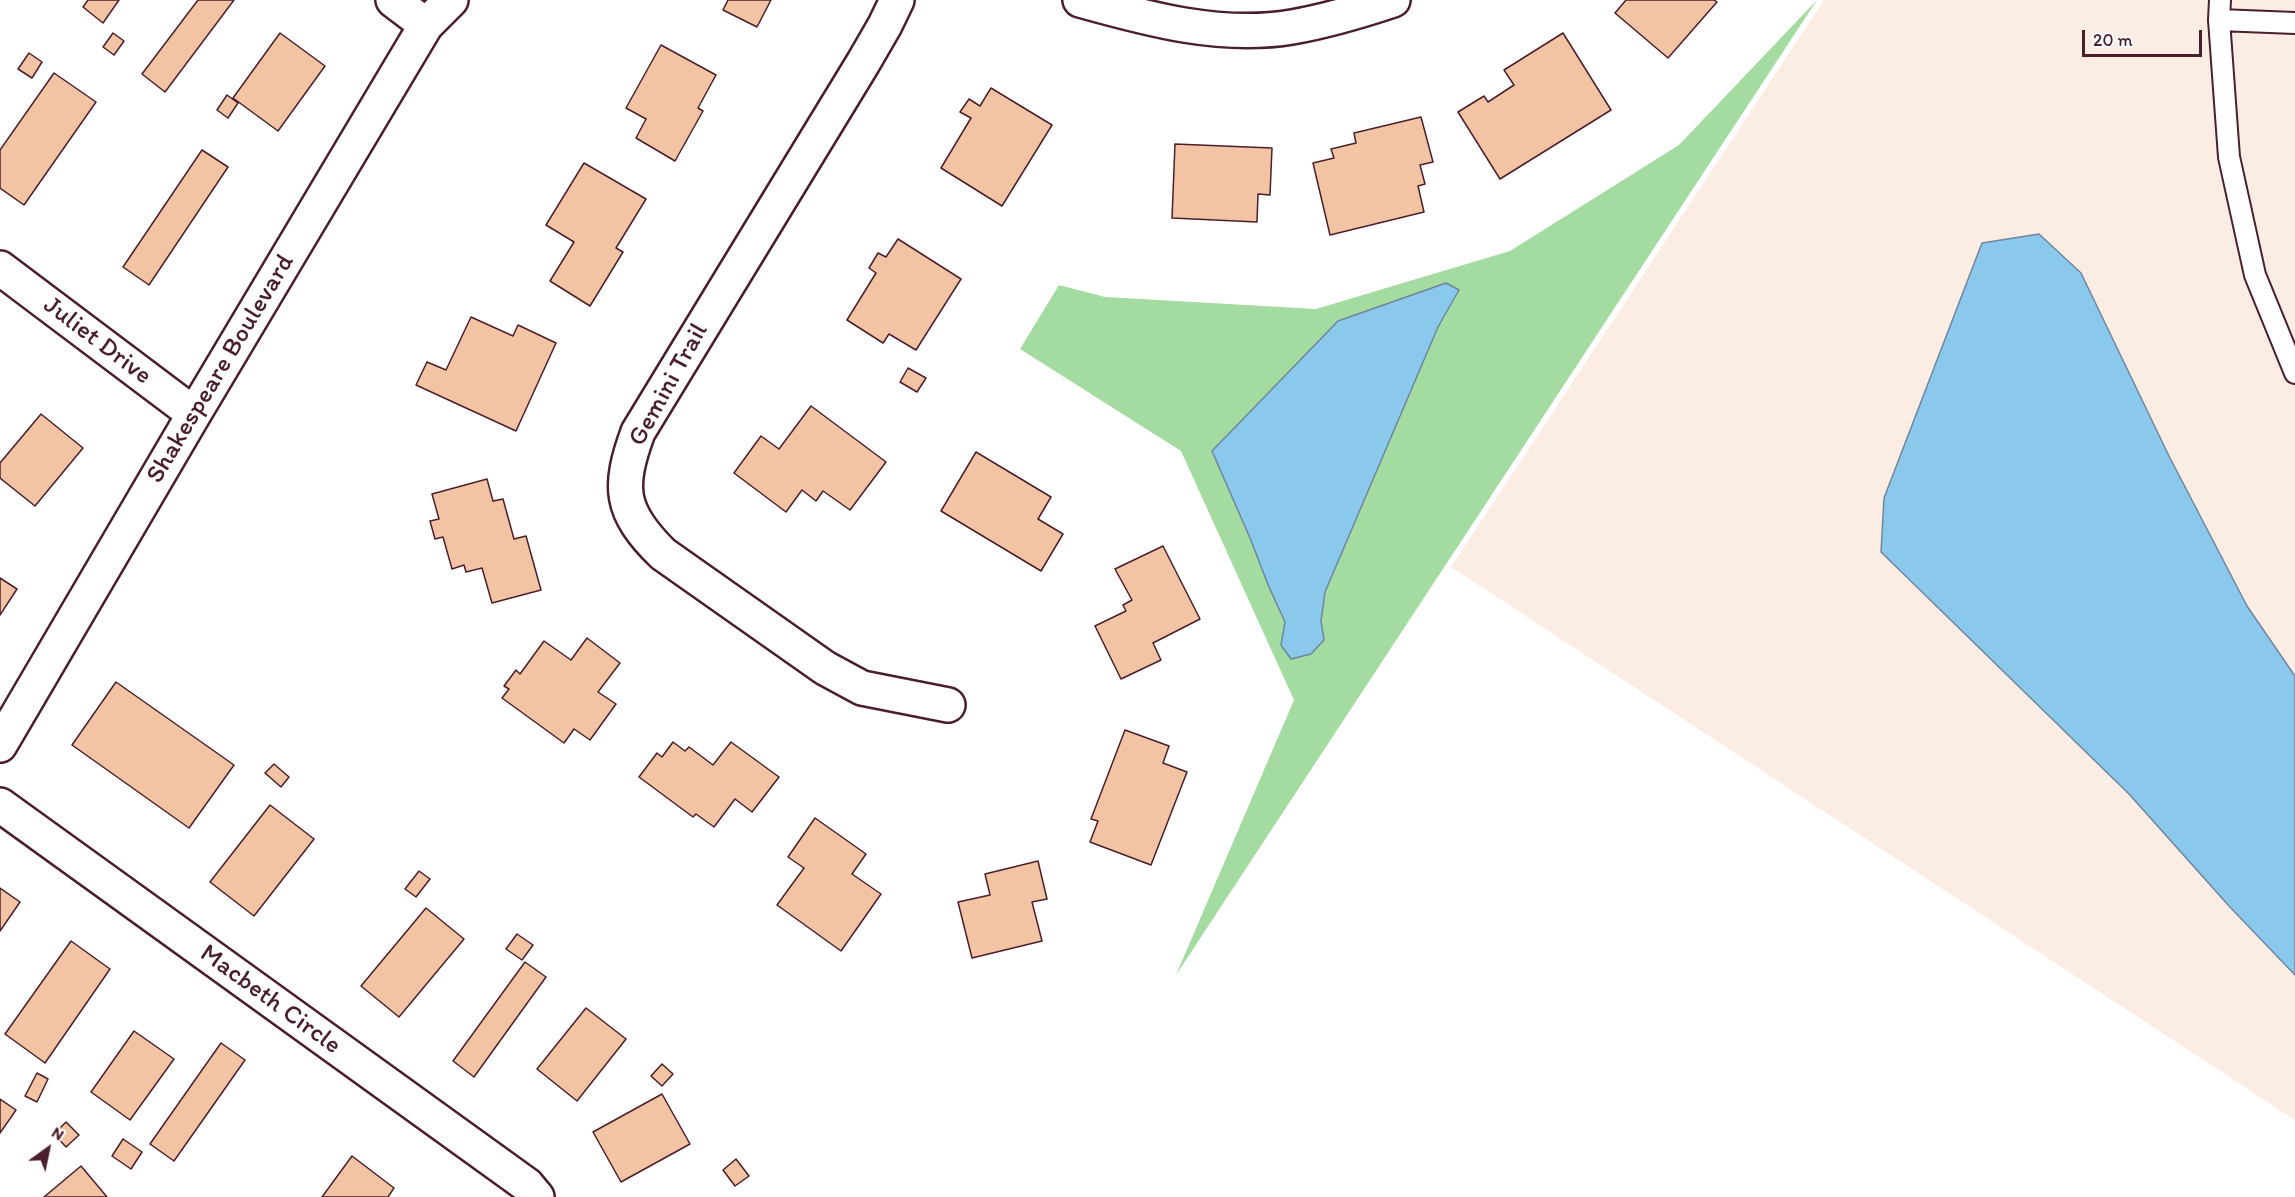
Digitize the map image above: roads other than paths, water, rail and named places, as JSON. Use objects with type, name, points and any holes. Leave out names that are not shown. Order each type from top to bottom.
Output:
[{"type":"street","points":[[393,0],[426,25]]},
{"type":"street","name":"Shakespeare Boulevard","points":[[0,745],[426,25],[451,0]]},
{"type":"street","name":"Gemini Trail","points":[[897,0],[863,63],[638,432],[626,465],[624,485],[630,511],[643,534],[663,554],[825,668],[862,688],[948,705]]},
{"type":"street","points":[[1080,0],[1172,23],[1211,29],[1249,29],[1290,27],[1363,10],[1393,0]]},
{"type":"street","name":"Juliet Drive","points":[[0,268],[194,414]]},
{"type":"street","name":"Macbeth Circle","points":[[0,805],[527,1185],[537,1197]]},
{"type":"lane","points":[[2220,0],[2219,20],[2229,157],[2255,275],[2295,373]]},
{"type":"lane","points":[[2219,20],[2295,23]]},
{"type":"water","points":[[2039,234],[2081,273],[2169,456],[2247,606],[2295,676],[2295,975],[2229,906],[2129,794],[1881,552],[1884,498],[1982,243]]},
{"type":"water","points":[[1446,283],[1459,290],[1438,327],[1325,592],[1321,621],[1324,640],[1311,654],[1291,659],[1281,645],[1285,622],[1212,451],[1338,321]]}]
